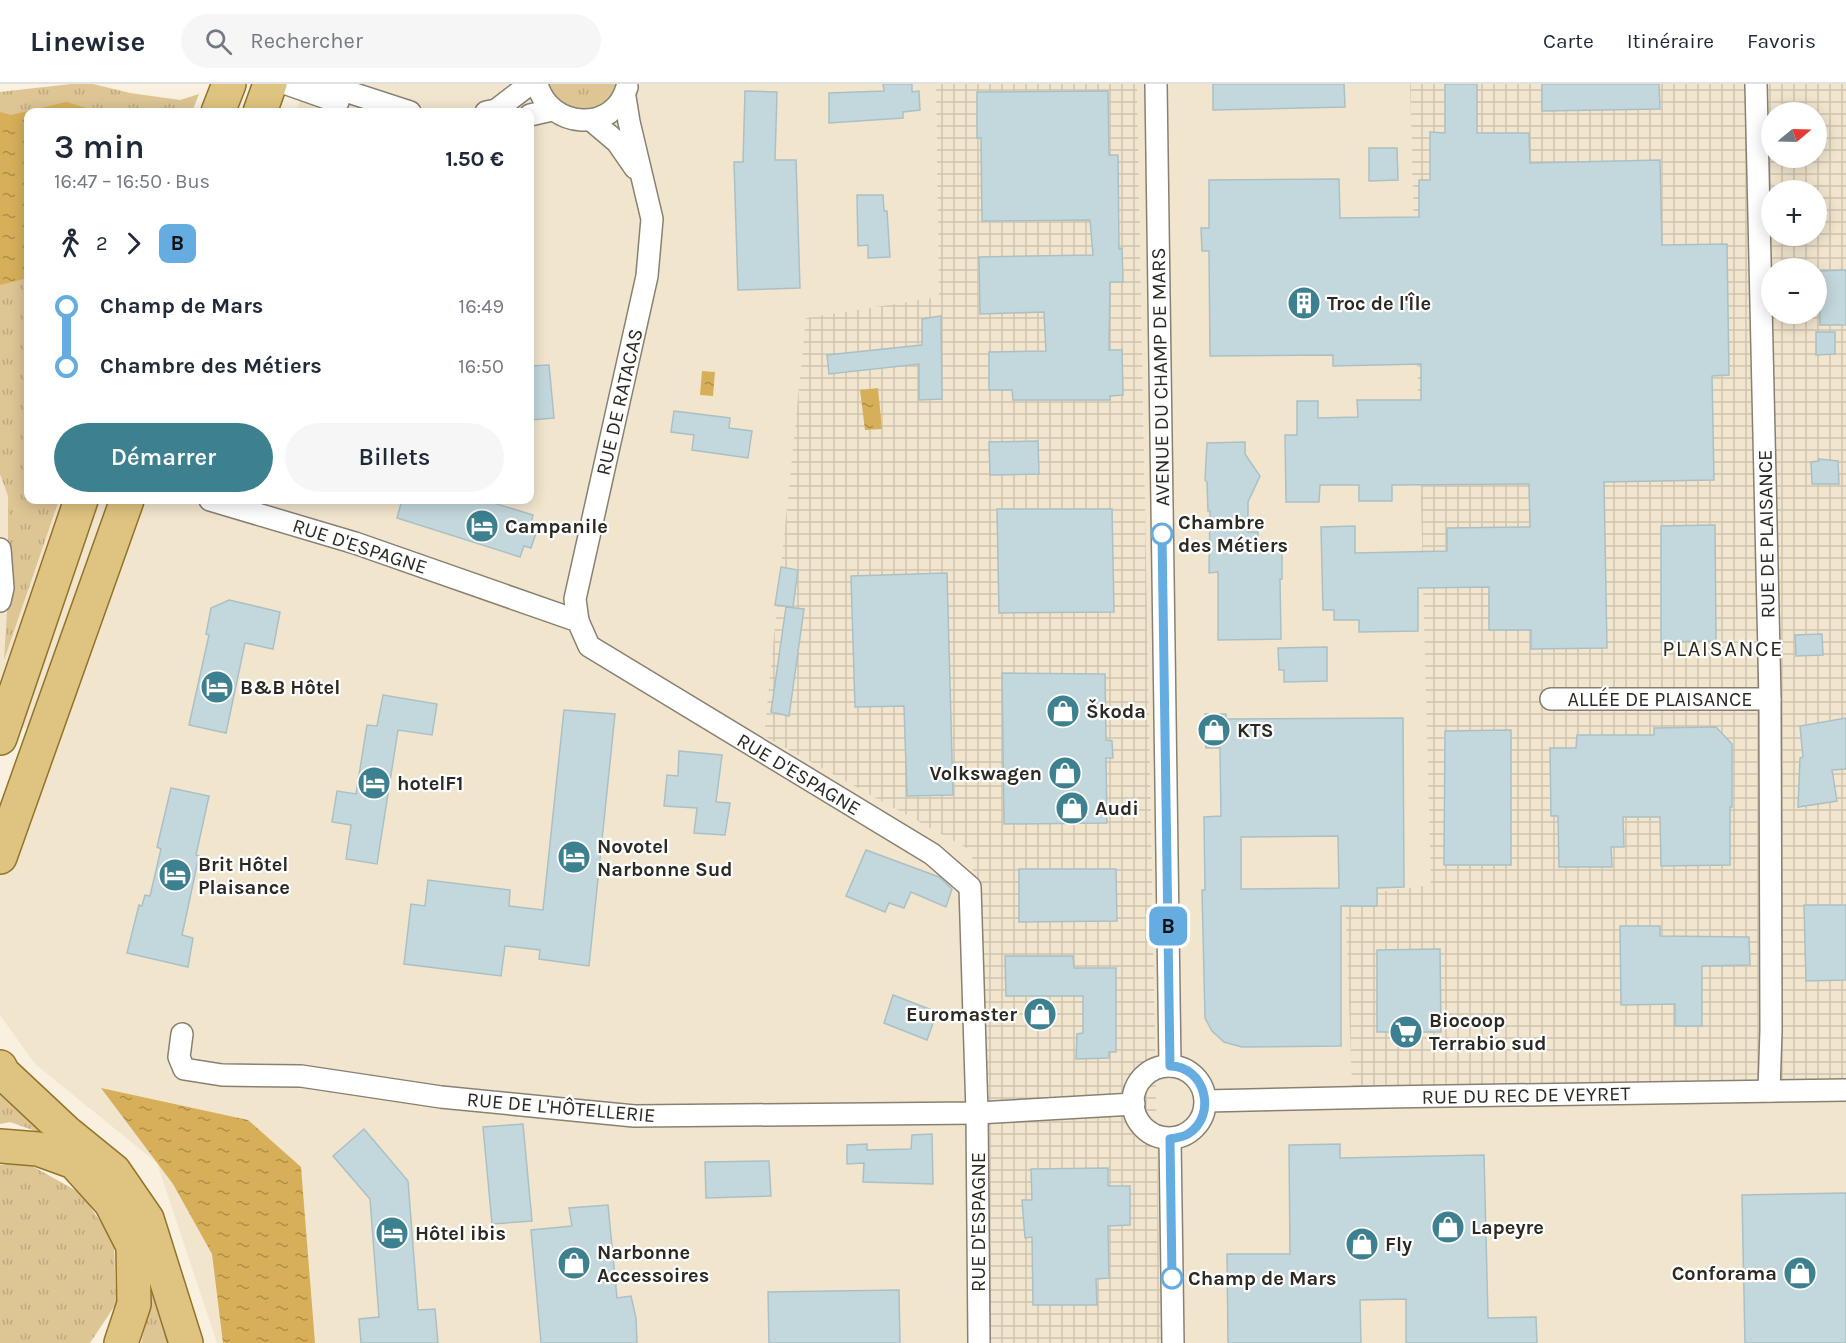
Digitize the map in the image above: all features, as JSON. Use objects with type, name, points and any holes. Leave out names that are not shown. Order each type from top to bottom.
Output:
[{"type":"main road","points":[[261,108],[270,84]]},
{"type":"main road","points":[[0,738],[80,504]]},
{"type":"main road","points":[[0,857],[126,504]]},
{"type":"main road","points":[[0,876],[22,799]]},
{"type":"main road","points":[[0,1067],[3,1073],[66,1132],[114,1171],[147,1219],[186,1343]]},
{"type":"main road","points":[[0,1146],[38,1149],[75,1162],[111,1203],[133,1246],[134,1304],[121,1343]]},
{"type":"street","points":[[271,108],[286,84],[319,89],[394,108]]},
{"type":"street","points":[[499,108],[530,84]]},
{"type":"street","points":[[537,84],[540,95],[552,110],[578,121],[591,120],[610,112],[627,90]]},
{"type":"street","name":"AVENUE DU CHAMP DE MARS","points":[[1156,84],[1170,1066]]},
{"type":"street","name":"RUE DE PLAISANCE","points":[[1756,84],[1770,699],[1771,1030],[1769,1091]]},
{"type":"street","points":[[319,89],[361,108]]},
{"type":"street","name":"RUE DE RATACAS","points":[[578,621],[575,598],[647,276],[652,219],[629,122],[627,90]]},
{"type":"street","points":[[534,114],[552,110]]},
{"type":"street","name":"RUE DE RATACAS","points":[[591,120],[617,142],[644,181]]},
{"type":"street","name":"RUE D'ESPAGNE","points":[[223,504],[355,543],[578,621],[589,646],[932,854],[970,887],[977,1113],[979,1343]]},
{"type":"street","points":[[0,549],[3,588],[0,601]]},
{"type":"street","name":"ALLÉE DE PLAISANCE","points":[[1551,699],[1770,699]]},
{"type":"street","name":"RUE DE L'HÔTELLERIE","points":[[182,1034],[179,1057],[184,1069],[222,1075],[301,1076],[458,1099],[634,1116],[977,1113]]},
{"type":"street","points":[[1170,1066],[1185,1069],[1193,1074],[1203,1088],[1206,1101],[1203,1117],[1197,1126],[1184,1136],[1170,1139],[1149,1133],[1139,1123],[1134,1110],[1134,1092],[1141,1079],[1151,1071],[1170,1066]]},
{"type":"street","name":"RUE DU REC DE VEYRET","points":[[1206,1101],[1846,1090]]},
{"type":"street","points":[[977,1113],[1134,1104]]},
{"type":"street","points":[[1170,1139],[1173,1343]]},
{"type":"shaded area","points":[[306,84],[936,84],[939,297],[765,736],[972,851],[987,1343],[217,1343],[157,1163],[35,1064],[0,1015],[0,819],[31,730],[0,721],[0,416],[24,488],[24,504],[534,504],[534,108],[297,108]]},
{"type":"shaded area","points":[[936,84],[1137,84],[1161,1343],[987,1343],[972,851],[764,736],[806,318],[939,297]]},
{"type":"shaded area","points":[[1137,84],[1410,84],[1432,885],[1846,1081],[1846,1343],[1161,1343]]},
{"type":"shaded area","points":[[1410,84],[1846,84],[1846,1081],[1352,1086],[1345,896],[1431,885]]},
{"type":"green space","points":[[71,84],[93,84],[130,93],[180,100],[199,94],[194,108],[24,108],[24,504],[58,504],[4,660],[8,597],[8,496],[0,474],[0,92]]},
{"type":"green space","points":[[548,84],[616,84],[611,95],[603,102],[593,107],[582,108],[572,107],[562,102],[553,95]]},
{"type":"green space","points":[[0,1086],[55,1138],[10,1122],[0,1124]]},
{"type":"green space","points":[[25,1162],[82,1194],[114,1243],[116,1304],[90,1343],[0,1343],[0,1165]]},
{"type":"green space","points":[[154,1288],[171,1343],[141,1343]]},
{"type":"water","points":[[66,102],[87,108],[41,108]]},
{"type":"water","points":[[0,112],[11,115],[24,112],[24,279],[0,285]]},
{"type":"water","points":[[702,371],[715,372],[713,396],[700,395]]},
{"type":"water","points":[[878,388],[882,429],[865,430],[860,390]]},
{"type":"water","points":[[101,1088],[248,1120],[301,1167],[315,1343],[223,1343],[212,1254],[173,1184]]},
{"type":"building","points":[[883,84],[912,84],[912,92],[919,91],[920,110],[903,112],[903,118],[829,123],[829,93],[884,91]]},
{"type":"building","points":[[1213,84],[1344,84],[1345,107],[1213,110]]},
{"type":"building","points":[[1445,84],[1477,84],[1477,133],[1529,133],[1530,163],[1660,160],[1662,245],[1727,244],[1729,375],[1712,376],[1714,480],[1604,482],[1607,648],[1531,649],[1531,630],[1489,630],[1489,587],[1418,588],[1418,631],[1359,632],[1359,620],[1334,620],[1334,610],[1323,610],[1321,527],[1355,526],[1355,553],[1447,551],[1447,528],[1530,527],[1529,484],[1392,485],[1392,501],[1359,501],[1359,485],[1320,485],[1319,502],[1286,502],[1285,435],[1297,435],[1297,401],[1318,401],[1318,418],[1358,417],[1357,400],[1421,400],[1421,364],[1333,366],[1333,355],[1210,356],[1209,251],[1202,251],[1201,228],[1209,228],[1209,180],[1339,179],[1340,218],[1419,217],[1419,180],[1430,180],[1430,132],[1445,133]]},
{"type":"building","points":[[1542,84],[1659,84],[1660,109],[1542,111]]},
{"type":"building","points":[[745,91],[777,92],[775,160],[796,160],[800,288],[738,290],[734,162],[743,162]]},
{"type":"building","points":[[1108,91],[1109,155],[1118,155],[1119,249],[1122,248],[1123,282],[1110,282],[1109,350],[1122,350],[1123,395],[1110,396],[1110,400],[1013,400],[1012,390],[989,390],[989,352],[1046,351],[1044,312],[980,314],[979,257],[1093,255],[1090,220],[982,221],[981,138],[977,138],[977,92]]},
{"type":"building","points":[[1369,148],[1397,148],[1398,180],[1369,181]]},
{"type":"building","points":[[857,195],[883,195],[884,211],[887,211],[890,257],[868,258],[868,245],[858,246]]},
{"type":"building","points":[[1846,270],[1846,325],[1820,325],[1827,324],[1827,271]]},
{"type":"building","points":[[941,316],[942,399],[919,400],[919,364],[829,374],[827,355],[922,345],[922,319]]},
{"type":"building","points":[[1816,332],[1835,332],[1835,354],[1816,355]]},
{"type":"building","points":[[549,365],[554,418],[534,420],[534,366]]},
{"type":"building","points":[[674,411],[730,418],[729,428],[752,431],[748,458],[692,450],[694,435],[671,432]]},
{"type":"building","points":[[1038,441],[1039,474],[990,475],[989,442]]},
{"type":"building","points":[[1245,442],[1245,454],[1260,476],[1248,502],[1248,532],[1258,532],[1258,547],[1282,546],[1281,639],[1218,640],[1218,572],[1209,573],[1210,511],[1208,511],[1205,480],[1207,443]]},
{"type":"building","points":[[1819,459],[1838,461],[1839,484],[1812,484],[1811,462],[1819,461]]},
{"type":"building","name":"Campanile","points":[[401,504],[497,504],[533,515],[530,527],[537,530],[531,548],[524,546],[520,557],[397,518]]},
{"type":"building","points":[[997,509],[1112,509],[1114,612],[999,613]]},
{"type":"building","points":[[1715,525],[1716,641],[1661,642],[1661,526]]},
{"type":"building","points":[[781,567],[798,570],[793,607],[775,605]]},
{"type":"building","points":[[947,573],[953,795],[907,796],[904,706],[855,707],[851,576]]},
{"type":"building","name":"B&B Hôtel","points":[[229,600],[280,612],[273,649],[245,643],[226,733],[189,725],[209,635],[206,634],[211,608]]},
{"type":"building","points":[[786,607],[804,609],[789,716],[771,712]]},
{"type":"building","points":[[1822,634],[1823,655],[1796,656],[1795,635]]},
{"type":"building","points":[[1327,647],[1327,681],[1284,682],[1284,670],[1279,670],[1278,648]]},
{"type":"building","points":[[1002,673],[1105,674],[1106,740],[1112,741],[1113,758],[1106,758],[1107,823],[1004,824]]},
{"type":"building","name":"hotelF1","points":[[383,695],[437,704],[432,735],[398,730],[377,864],[346,859],[351,825],[332,822],[337,791],[356,794],[367,725],[377,726]]},
{"type":"building","name":"Novotel Narbonne Sud","points":[[564,710],[615,714],[589,966],[539,959],[540,950],[505,946],[501,976],[404,964],[411,904],[425,906],[428,880],[510,890],[509,906],[543,910]]},
{"type":"building","points":[[1205,714],[1226,714],[1226,719],[1403,718],[1404,887],[1377,888],[1377,906],[1341,906],[1341,1046],[1242,1047],[1224,1042],[1212,1031],[1205,1018],[1202,890],[1205,890],[1204,817],[1221,816],[1220,748],[1206,748]],"holes":[[[1338,836],[1339,888],[1241,889],[1241,837]]]},
{"type":"building","points":[[1846,718],[1846,769],[1832,770],[1837,801],[1798,807],[1800,758],[1803,757],[1800,726]]},
{"type":"building","points":[[1716,727],[1732,744],[1730,865],[1661,866],[1660,817],[1623,817],[1624,847],[1611,847],[1612,867],[1559,867],[1558,816],[1551,816],[1550,748],[1576,748],[1577,735],[1654,735],[1654,728]]},
{"type":"building","points":[[1511,730],[1511,865],[1444,865],[1445,731]]},
{"type":"building","points":[[679,751],[722,755],[716,802],[730,803],[725,835],[694,833],[697,808],[664,806],[667,775],[678,776]]},
{"type":"building","name":"Brit Hôtel Plaisance","points":[[171,788],[209,796],[182,935],[193,938],[188,967],[127,953],[139,905],[142,906],[145,895],[150,896],[161,849],[157,847]]},
{"type":"building","points":[[866,850],[939,877],[952,889],[946,907],[911,892],[904,908],[889,903],[885,912],[846,896]]},
{"type":"building","points":[[1019,869],[1116,869],[1117,921],[1019,922]]},
{"type":"building","points":[[1804,905],[1846,905],[1846,980],[1806,981]]},
{"type":"building","points":[[1620,926],[1660,926],[1660,936],[1749,937],[1750,965],[1702,966],[1702,1026],[1675,1026],[1675,1004],[1621,1005]]},
{"type":"building","points":[[1440,949],[1441,1032],[1377,1032],[1377,950]]},
{"type":"building","points":[[1005,956],[1073,956],[1074,968],[1116,968],[1116,1052],[1109,1052],[1109,1058],[1076,1059],[1077,1034],[1083,1033],[1083,996],[1006,996]]},
{"type":"building","points":[[893,995],[937,1012],[927,1040],[884,1023]]},
{"type":"building","points":[[523,1124],[532,1221],[492,1224],[483,1127]]},
{"type":"building","name":"Hôtel ibis","points":[[364,1129],[408,1181],[418,1310],[435,1309],[438,1343],[361,1343],[359,1319],[379,1317],[370,1199],[333,1156]]},
{"type":"building","points":[[932,1134],[933,1184],[863,1182],[864,1163],[847,1164],[847,1145],[867,1144],[867,1150],[911,1149],[912,1135]]},
{"type":"building","name":"Fly","points":[[1340,1144],[1340,1158],[1484,1155],[1488,1318],[1536,1317],[1537,1343],[1406,1343],[1406,1299],[1360,1300],[1361,1343],[1228,1343],[1227,1254],[1290,1254],[1289,1145]]},
{"type":"building","points":[[769,1161],[771,1196],[706,1198],[705,1162]]},
{"type":"building","points":[[1108,1168],[1108,1186],[1130,1186],[1130,1225],[1108,1226],[1109,1278],[1096,1279],[1097,1305],[1033,1305],[1032,1237],[1025,1238],[1022,1200],[1032,1200],[1031,1169]]},
{"type":"building","name":"Conforama","points":[[1846,1193],[1846,1343],[1745,1343],[1742,1195]]},
{"type":"building","name":"Narbonne Accessoires","points":[[608,1205],[617,1298],[631,1296],[636,1318],[637,1343],[541,1343],[531,1230],[572,1226],[569,1208]]},
{"type":"building","points":[[899,1290],[900,1343],[769,1343],[768,1292]]},
{"type":"bus line","name":"B","points":[[1162,534],[1170,1066],[1185,1069],[1193,1074],[1203,1088],[1206,1101],[1203,1117],[1197,1126],[1184,1136],[1170,1139],[1172,1278]]},
{"type":"place","name":"Troc de l'Île","points":[[1304,303]]},
{"type":"place","name":"Campanile","points":[[482,526]]},
{"type":"place","name":"Chambre des Métiers","points":[[1162,534]]},
{"type":"place","name":"B&B Hôtel","points":[[217,687]]},
{"type":"place","name":"Škoda","points":[[1063,711]]},
{"type":"place","name":"KTS","points":[[1214,730]]},
{"type":"place","name":"Volkswagen","points":[[1065,773]]},
{"type":"place","name":"hotelF1","points":[[374,783]]},
{"type":"place","name":"Audi","points":[[1072,808]]},
{"type":"place","name":"Novotel Narbonne Sud","points":[[574,857]]},
{"type":"place","name":"Brit Hôtel Plaisance","points":[[175,875]]},
{"type":"place","name":"Euromaster","points":[[1040,1014]]},
{"type":"place","name":"Biocoop Terrabio sud","points":[[1406,1032]]},
{"type":"place","name":"Lapeyre","points":[[1448,1227]]},
{"type":"place","name":"Hôtel ibis","points":[[392,1233]]},
{"type":"place","name":"Fly","points":[[1362,1244]]},
{"type":"place","name":"Narbonne Accessoires","points":[[574,1263]]},
{"type":"place","name":"Conforama","points":[[1800,1273]]},
{"type":"place","name":"Champ de Mars","points":[[1172,1278]]},
{"type":"district","name":"PLAISANCE","points":[[1723,648]]}]
